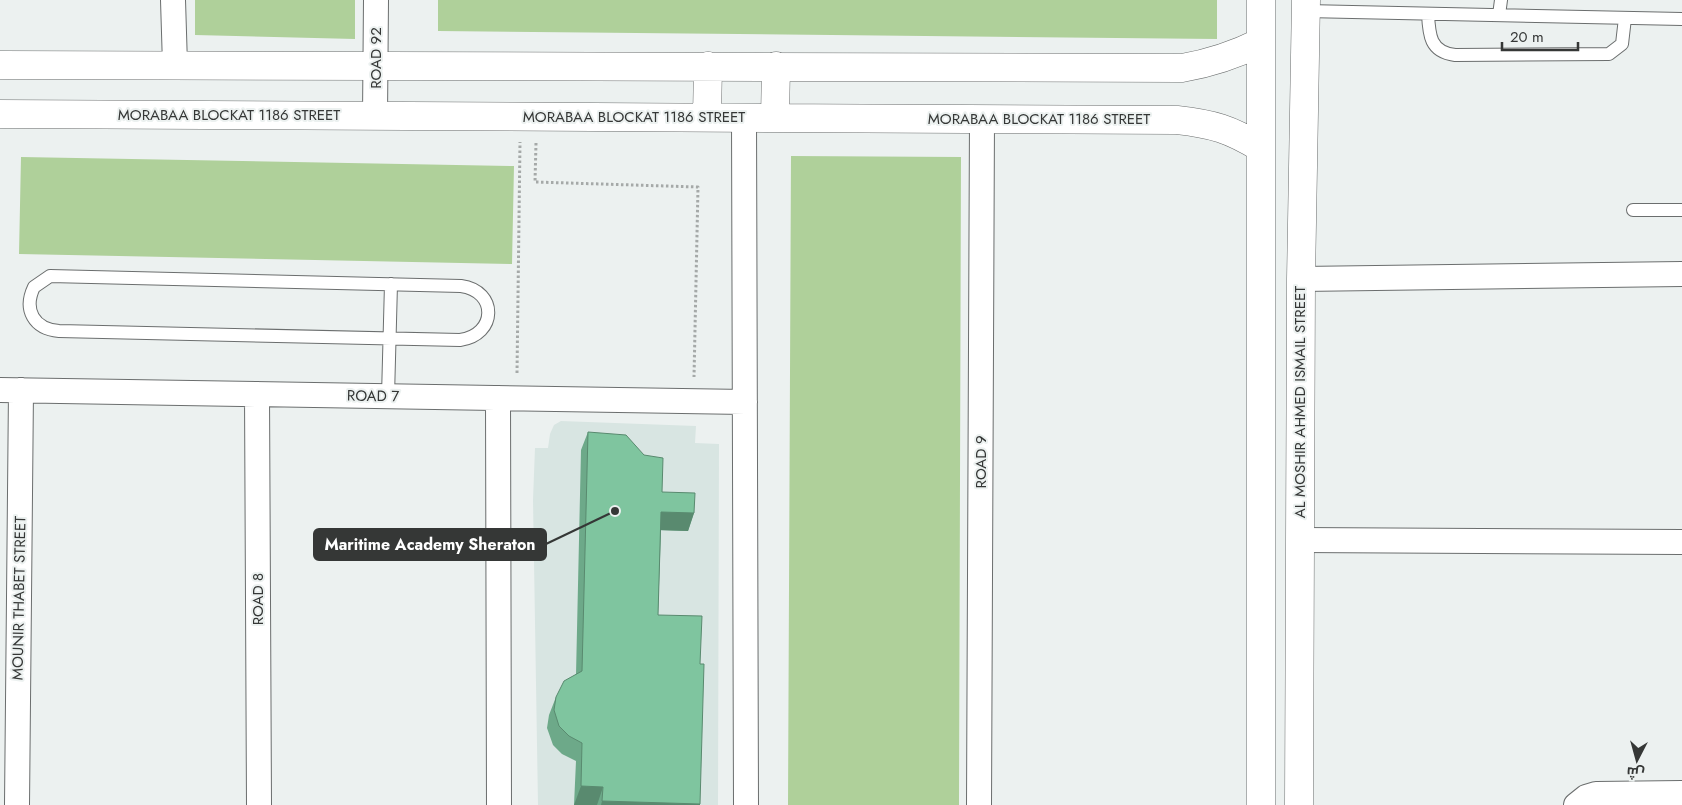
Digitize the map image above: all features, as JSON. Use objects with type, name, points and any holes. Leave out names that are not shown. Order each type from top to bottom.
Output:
[{"type":"street","points":[[173,0],[174,65]]},
{"type":"street","name":"ROAD 92","points":[[375,116],[376,0]]},
{"type":"street","points":[[1261,0],[1261,805]]},
{"type":"street","name":"AL MOSHIR AHMED ISMAIL STREET","points":[[1299,805],[1301,279],[1306,5]]},
{"type":"street","points":[[0,65],[1182,68],[1212,63],[1239,54],[1261,42]]},
{"type":"street","points":[[707,117],[708,66]]},
{"type":"street","points":[[775,118],[776,66]]},
{"type":"street","name":"MORABAA BLOCKAT 1186 STREET","points":[[0,114],[1177,120],[1212,124],[1239,135],[1261,148]]},
{"type":"street","points":[[744,117],[746,805]]},
{"type":"street","name":"ROAD 9","points":[[979,805],[982,119]]},
{"type":"street","points":[[1301,279],[1682,274]]},
{"type":"street","name":"ROAD 7","points":[[11,390],[745,402]]},
{"type":"street","name":"MOUNIR THABET STREET","points":[[11,390],[17,805]]},
{"type":"street","name":"ROAD 8","points":[[257,394],[259,805]]},
{"type":"street","points":[[499,805],[507,398]]},
{"type":"street","points":[[1300,540],[1682,542]]},
{"type":"street","points":[[1576,805],[1586,797],[1596,794],[1682,794]]},
{"type":"lane","points":[[1499,15],[1501,0]]},
{"type":"lane","points":[[1306,5],[1428,14],[1682,19]]},
{"type":"lane","points":[[1428,14],[1432,43],[1437,50],[1445,54],[1455,55],[1609,54],[1622,44],[1625,18]]},
{"type":"lane","points":[[1633,210],[1682,210]]},
{"type":"lane","points":[[50,276],[391,284],[470,287],[484,298],[488,317],[479,334],[470,339],[389,339],[48,330],[38,325],[32,316],[29,306],[34,287],[50,276]]},
{"type":"lane","points":[[388,396],[391,284]]},
{"type":"path","points":[[507,398],[528,116]]},
{"type":"path","points":[[528,116],[535,182],[698,187],[694,401]]},
{"type":"shaded area","points":[[561,421],[696,426],[695,443],[719,444],[718,805],[538,805],[533,500],[535,448],[548,448],[550,434],[554,425]]},
{"type":"green space","points":[[195,0],[355,0],[355,39],[195,35]]},
{"type":"green space","points":[[438,0],[1217,0],[1217,39],[438,31]]},
{"type":"green space","points":[[791,156],[961,157],[959,805],[788,805]]},
{"type":"green space","points":[[21,157],[514,166],[512,264],[19,254]]},
{"type":"building","points":[[588,432],[626,435],[644,455],[663,458],[662,492],[695,493],[694,513],[661,512],[658,615],[702,616],[700,664],[704,664],[700,804],[602,801],[603,787],[581,786],[582,743],[569,736],[559,726],[554,710],[556,697],[564,681],[582,671]]},
{"type":"place","name":"Maritime Academy Sheraton","points":[[615,511]]}]
